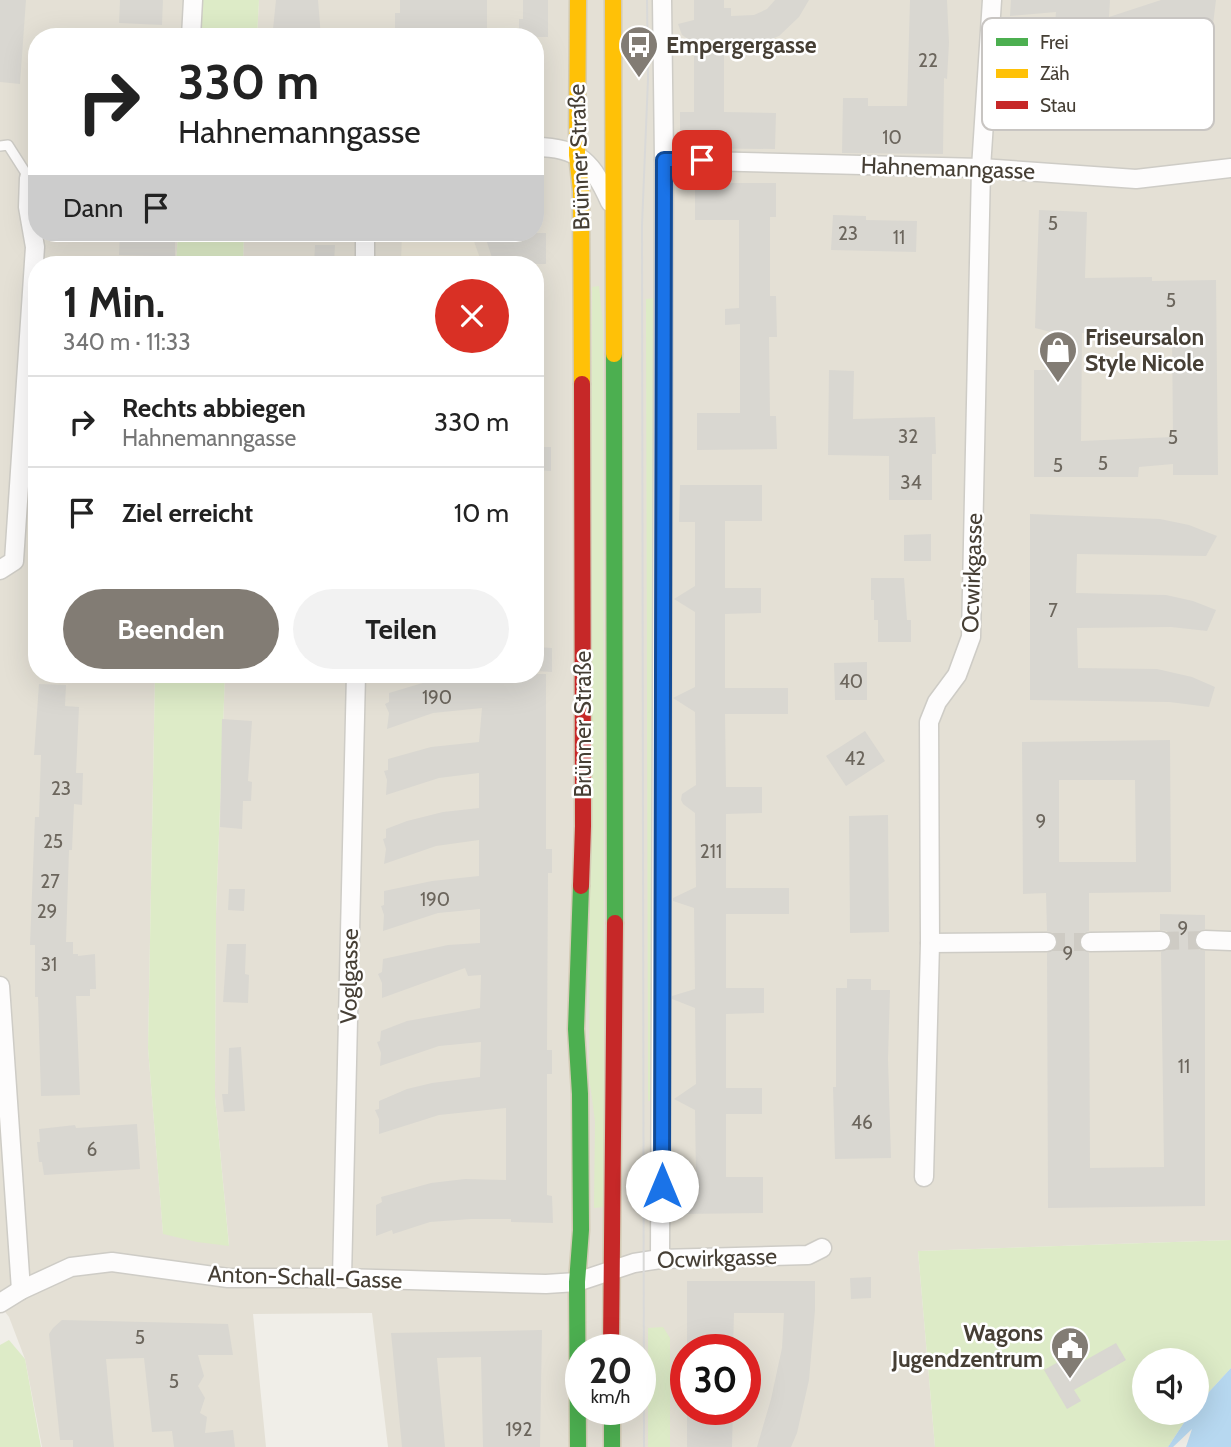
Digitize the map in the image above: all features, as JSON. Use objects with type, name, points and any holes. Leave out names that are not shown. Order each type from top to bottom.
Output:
[{"type":"main road","name":"Brünner Straße","points":[[578,0],[583,826],[576,1029],[580,1094],[581,1230],[577,1282],[578,1447]]},
{"type":"main road","name":"Brünner Straße","points":[[611,1334],[616,748],[613,0]]},
{"type":"main road","points":[[612,1425],[612,1447]]},
{"type":"street","points":[[191,28],[193,0]]},
{"type":"street","points":[[660,1259],[664,160],[662,0]]},
{"type":"street","name":"Ocwirkgasse","points":[[991,18],[992,0]]},
{"type":"street","name":"Ocwirkgasse","points":[[923,1177],[926,1158],[930,943],[929,722],[937,702],[957,675],[971,638],[983,130]]},
{"type":"street","points":[[544,147],[556,147],[578,155],[600,180],[613,209]]},
{"type":"street","name":"Hahnemanngasse","points":[[664,160],[981,168],[1136,179],[1231,168]]},
{"type":"street","points":[[4,564],[28,319]]},
{"type":"street","name":"Voglgasse","points":[[342,1278],[356,683]]},
{"type":"street","points":[[1205,940],[1231,941]]},
{"type":"street","points":[[1090,942],[1161,941]]},
{"type":"street","points":[[930,943],[1047,942]]},
{"type":"street","points":[[0,986],[21,1290]]},
{"type":"street","name":"Ocwirkgasse","points":[[577,1282],[635,1263],[660,1259],[807,1255],[822,1248]]},
{"type":"street","name":"Anton-Schall-Gasse","points":[[0,1303],[71,1267],[112,1262],[228,1278],[342,1278],[546,1284],[577,1282]]},
{"type":"lane","points":[[0,146],[8,145],[28,171]]},
{"type":"shaded area","points":[[0,0],[202,0],[201,28],[28,28],[28,242],[177,242],[177,256],[28,256],[28,683],[155,683],[148,1048],[163,1233],[229,1245],[215,1097],[216,914],[225,683],[544,683],[544,256],[243,256],[244,242],[544,242],[544,28],[257,28],[259,0],[1231,0],[1231,1240],[918,1251],[935,1447],[388,1447],[372,1313],[253,1314],[266,1447],[42,1447],[25,1359],[9,1317],[0,1305]]},
{"type":"shaded area","points":[[402,242],[474,242],[479,256],[401,256]]},
{"type":"green space","points":[[202,0],[259,0],[257,28],[201,28]]},
{"type":"green space","points":[[177,242],[244,242],[243,256],[177,256]]},
{"type":"green space","points":[[599,286],[603,324],[604,1207],[594,1208],[595,1121],[589,1077],[592,287]]},
{"type":"green space","points":[[654,298],[656,1101],[648,1101],[646,299]]},
{"type":"green space","points":[[155,683],[225,683],[216,914],[215,1097],[229,1246],[163,1234],[148,1048]]},
{"type":"green space","points":[[1231,1240],[1231,1368],[1209,1392],[1209,1348],[1132,1348],[1132,1425],[1182,1425],[1168,1447],[935,1447],[918,1251]]},
{"type":"green space","points":[[663,1327],[670,1338],[670,1447],[648,1447],[648,1425],[656,1425],[656,1334],[648,1334],[648,1328]]},
{"type":"green space","points":[[9,1340],[25,1359],[41,1447],[0,1447],[0,1345]]},
{"type":"water","points":[[1231,1368],[1231,1447],[1186,1447],[1192,1429],[1173,1447],[1168,1447],[1182,1425],[1209,1425],[1209,1392]]},
{"type":"building","points":[[0,0],[26,0],[20,84],[0,82]]},
{"type":"building","points":[[120,0],[163,0],[162,25],[119,23]]},
{"type":"building","points":[[276,0],[318,0],[320,28],[273,28]]},
{"type":"building","points":[[400,0],[487,0],[487,28],[395,28],[395,13],[400,13]]},
{"type":"building","points":[[523,0],[548,0],[548,37],[544,37],[544,28],[519,28],[519,19],[523,19]]},
{"type":"building","points":[[694,0],[724,0],[724,8],[731,8],[731,16],[754,15],[767,9],[775,0],[809,0],[799,17],[779,36],[756,45],[724,50],[724,112],[776,113],[775,149],[680,148],[680,112],[694,112],[694,43],[682,35],[678,24],[694,20]]},
{"type":"building","points":[[910,0],[947,0],[949,43],[947,79],[944,78],[943,154],[842,153],[843,98],[868,98],[868,106],[907,106]]},
{"type":"building","points":[[1011,0],[1110,0],[1109,17],[1161,0],[1216,0],[1214,18],[1056,18],[1056,12],[1010,16]]},
{"type":"building","points":[[695,183],[776,183],[776,217],[770,217],[770,296],[776,296],[777,337],[769,337],[770,416],[776,416],[777,449],[697,450],[697,413],[740,413],[740,324],[725,325],[725,309],[739,308],[739,220],[695,220]]},
{"type":"building","points":[[1039,210],[1087,212],[1085,278],[1216,280],[1218,475],[1173,475],[1173,464],[1139,467],[1138,477],[1034,477],[1034,370],[1052,370],[1051,332],[1035,328]],"holes":[[[1172,332],[1173,437],[1081,441],[1082,333]]]},
{"type":"building","points":[[833,215],[866,216],[866,220],[917,221],[916,252],[831,250]]},
{"type":"building","points":[[546,233],[546,264],[544,256],[491,256],[487,242],[544,242]]},
{"type":"building","points":[[120,242],[175,242],[175,256],[119,255]]},
{"type":"building","points":[[315,245],[335,245],[334,256],[314,256]]},
{"type":"building","points":[[829,370],[854,371],[853,419],[935,417],[936,454],[932,454],[932,500],[889,500],[889,456],[828,455]]},
{"type":"building","points":[[544,447],[551,447],[551,471],[544,471]]},
{"type":"building","points":[[680,485],[762,485],[762,521],[725,521],[725,588],[761,588],[761,613],[725,614],[725,688],[788,688],[788,714],[725,714],[726,787],[762,787],[762,813],[726,814],[726,888],[789,888],[789,914],[726,914],[726,988],[764,988],[764,1013],[726,1014],[726,1088],[762,1088],[762,1114],[726,1114],[726,1177],[763,1177],[763,1213],[682,1214],[681,1176],[696,1176],[695,1110],[674,1099],[696,1084],[695,1008],[672,999],[672,996],[695,989],[694,908],[673,901],[673,898],[696,887],[695,813],[681,800],[682,794],[696,785],[695,712],[673,698],[695,687],[695,612],[674,599],[695,586],[695,522],[679,522]]},
{"type":"building","points":[[1030,514],[1160,519],[1189,525],[1217,536],[1206,556],[1077,554],[1076,593],[1166,595],[1216,610],[1207,631],[1171,627],[1077,628],[1078,668],[1157,669],[1192,677],[1215,687],[1209,707],[1169,702],[1030,700]]},
{"type":"building","points":[[931,534],[931,561],[904,561],[904,535]]},
{"type":"building","points":[[871,578],[904,578],[907,620],[911,620],[911,642],[878,642],[878,620],[874,620],[874,600],[871,600]]},
{"type":"building","points":[[544,648],[552,648],[552,672],[544,672]]},
{"type":"building","points":[[867,662],[867,700],[835,700],[834,663]]},
{"type":"building","points":[[546,674],[546,849],[552,849],[552,873],[548,873],[547,1050],[552,1050],[552,1074],[547,1074],[547,1195],[552,1196],[553,1223],[511,1222],[511,1219],[430,1222],[393,1234],[392,1230],[376,1236],[376,1205],[382,1202],[381,1197],[431,1183],[465,1179],[506,1180],[506,1108],[439,1115],[379,1134],[379,1119],[375,1110],[379,1109],[379,1101],[407,1089],[432,1083],[480,1077],[481,1042],[439,1046],[380,1066],[381,1053],[377,1042],[380,1041],[381,1031],[407,1021],[480,1008],[481,975],[468,976],[465,968],[382,998],[382,983],[378,974],[382,972],[383,959],[448,945],[480,943],[480,909],[438,913],[383,931],[384,915],[381,906],[384,905],[384,891],[432,881],[479,876],[479,840],[436,846],[384,864],[386,849],[383,839],[386,838],[386,829],[443,812],[479,808],[479,773],[439,778],[386,795],[387,780],[384,771],[388,770],[388,759],[431,747],[479,742],[482,708],[433,713],[387,729],[389,713],[385,704],[389,702],[389,693],[423,683],[544,683]]},
{"type":"building","points":[[39,684],[66,685],[65,706],[79,707],[76,773],[83,773],[82,805],[74,804],[72,850],[69,850],[66,942],[73,942],[73,954],[95,954],[96,989],[90,989],[90,996],[76,996],[80,1095],[41,1096],[35,945],[30,945],[35,817],[39,817],[41,755],[34,755]]},
{"type":"building","points":[[222,719],[252,721],[248,781],[252,782],[251,801],[243,801],[242,829],[220,827]]},
{"type":"building","points":[[865,731],[885,761],[846,786],[826,756]]},
{"type":"building","points":[[1170,740],[1171,892],[1089,893],[1089,931],[1084,933],[1079,941],[1081,948],[1089,953],[1090,1168],[1164,1167],[1161,952],[1171,947],[1172,940],[1167,931],[1160,930],[1160,914],[1205,915],[1205,929],[1196,933],[1194,940],[1198,949],[1205,951],[1205,1206],[1048,1208],[1047,953],[1056,948],[1058,941],[1053,933],[1047,931],[1046,893],[1023,894],[1022,742]],"holes":[[[1059,780],[1135,780],[1136,862],[1059,862]]]},
{"type":"building","points":[[888,815],[889,932],[850,933],[849,816]]},
{"type":"building","points":[[229,889],[245,889],[244,911],[228,910]]},
{"type":"building","points":[[227,944],[246,944],[248,1003],[223,1002]]},
{"type":"building","points":[[847,979],[871,979],[871,990],[890,990],[888,1059],[891,1158],[835,1159],[833,1087],[836,1087],[836,988],[847,988]]},
{"type":"building","points":[[241,1047],[245,1111],[224,1112],[222,1094],[228,1094],[229,1048]]},
{"type":"building","points":[[137,1124],[140,1169],[44,1175],[42,1162],[39,1162],[39,1129],[75,1125],[76,1128]]},
{"type":"building","points":[[871,1277],[871,1298],[851,1299],[850,1278]]},
{"type":"building","points":[[687,1281],[815,1281],[809,1380],[797,1433],[791,1447],[757,1447],[782,1348],[784,1313],[734,1313],[733,1334],[687,1334]]},
{"type":"building","points":[[62,1320],[228,1324],[233,1355],[198,1355],[204,1376],[198,1386],[205,1398],[200,1413],[207,1417],[205,1433],[233,1430],[235,1447],[174,1447],[172,1431],[152,1432],[144,1358],[106,1359],[114,1447],[73,1447],[73,1440],[60,1440],[49,1334]]},
{"type":"building","points":[[542,1330],[540,1447],[483,1447],[481,1357],[437,1358],[445,1447],[402,1447],[391,1333]]},
{"type":"building","name":"Wagons Jugendzentrum","points":[[1116,1343],[1126,1360],[1074,1390],[1081,1401],[1067,1409],[1044,1370],[1060,1361],[1066,1371]]},
{"type":"building","points":[[687,1425],[733,1425],[732,1447],[687,1447]]},
{"type":"tunnel","points":[[1161,941],[1205,940]]},
{"type":"tunnel","points":[[1047,942],[1090,942]]},
{"type":"tram line","points":[[644,1447],[642,225],[648,79],[647,0]]},
{"type":"traffic: fast","points":[[614,354],[615,923]]},
{"type":"traffic: fast","points":[[578,1447],[577,1282],[581,1230],[580,1094],[576,1029],[581,886]]},
{"type":"traffic: fast","points":[[612,1425],[612,1447]]},
{"type":"traffic: slow","points":[[578,0],[577,155],[581,191],[582,384]]},
{"type":"traffic: slow","points":[[613,0],[614,354]]},
{"type":"traffic: jam","points":[[581,886],[582,384]]},
{"type":"traffic: jam","points":[[611,1334],[615,923]]},
{"type":"place","name":"Empergergasse","points":[[639,79]]},
{"type":"place","name":"Friseursalon Style Nicole","points":[[1058,384]]},
{"type":"place","name":"Wagons Jugendzentrum","points":[[1070,1380]]},
{"type":"route","points":[[662,1186],[664,160],[702,160]]}]
